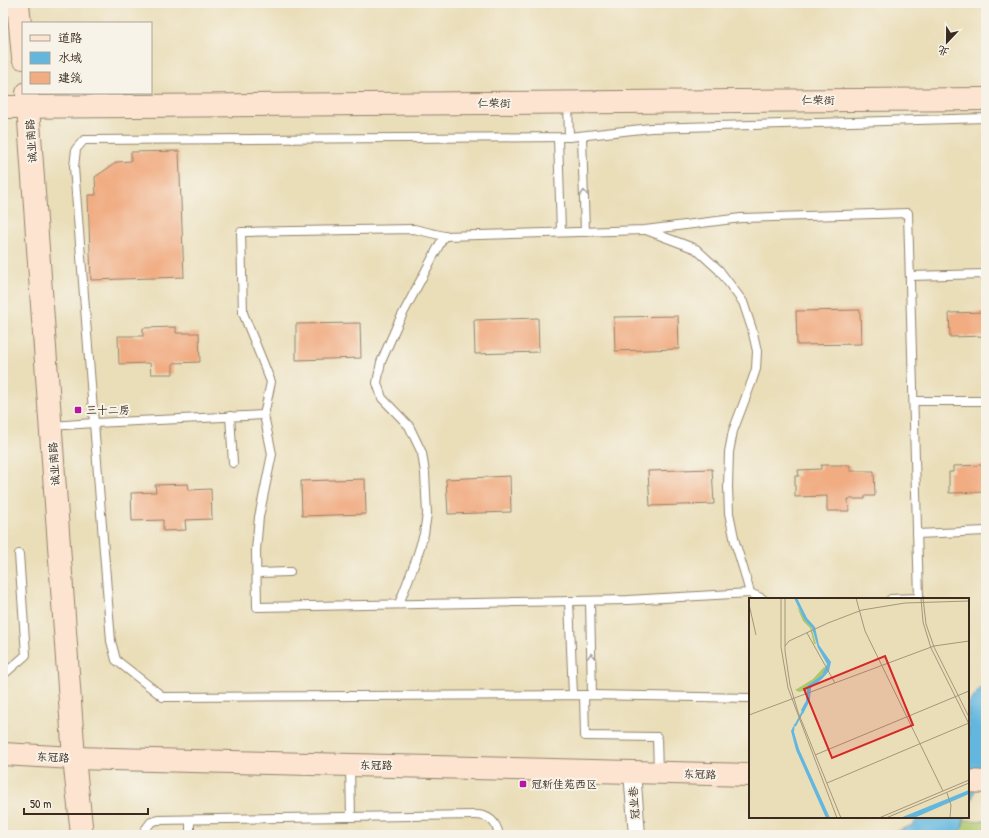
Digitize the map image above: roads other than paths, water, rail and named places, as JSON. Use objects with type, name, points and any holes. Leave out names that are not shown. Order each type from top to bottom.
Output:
[{"type":"street","points":[[18,3],[22,47]]},
{"type":"street","name":"仁荣街","points":[[3,107],[28,100],[568,102],[986,99]]},
{"type":"street","name":"诚业南路","points":[[28,100],[74,758],[82,835]]},
{"type":"street","name":"东冠路","points":[[3,754],[74,758],[749,775]]},
{"type":"street","name":"冠业巷","points":[[632,772],[637,835]]},
{"type":"street","points":[[969,781],[986,782]]},
{"type":"lane","points":[[568,102],[569,138]]},
{"type":"lane","points":[[749,698],[588,695],[163,697],[116,660],[111,641],[74,167],[76,150],[84,140],[569,138],[651,128],[986,118]]},
{"type":"lane","points":[[582,136],[585,232]]},
{"type":"lane","points":[[558,138],[561,232]]},
{"type":"lane","points":[[761,598],[750,593],[628,600],[257,607],[256,550],[259,517],[272,454],[264,415],[271,382],[243,313],[241,232],[414,229],[444,236],[585,232],[645,230],[741,218],[908,213],[920,598]]},
{"type":"lane","points":[[645,230],[696,249],[719,270],[743,302],[752,329],[757,351],[756,369],[733,431],[729,452],[728,487],[729,513],[735,542],[750,593]]},
{"type":"lane","points":[[399,604],[416,560],[424,534],[427,514],[425,473],[422,453],[408,426],[382,398],[377,383],[381,362],[398,323],[444,236]]},
{"type":"lane","points":[[910,276],[986,274]]},
{"type":"lane","points":[[914,402],[986,401]]},
{"type":"lane","points":[[51,426],[264,415]]},
{"type":"lane","points":[[230,416],[233,463]]},
{"type":"lane","points":[[918,534],[986,531]]},
{"type":"lane","points":[[3,675],[26,655],[19,554]]},
{"type":"lane","points":[[257,573],[290,572]]},
{"type":"lane","points":[[590,600],[588,695],[585,736],[658,737],[658,773]]},
{"type":"lane","points":[[569,601],[573,695]]},
{"type":"lane","points":[[350,764],[351,817]]},
{"type":"lane","points":[[146,835],[145,830],[151,822],[158,820],[482,815],[490,818],[498,829],[499,835]]},
{"type":"lane","points":[[190,820],[190,835]]},
{"type":"water","points":[[986,682],[986,761],[969,806],[969,704]]},
{"type":"water","points":[[918,818],[965,818],[960,835],[886,835],[913,825]]},
{"type":"place","name":"三十二房","points":[[78,410]]},
{"type":"place","name":"冠新佳苑西区","points":[[523,784]]}]
